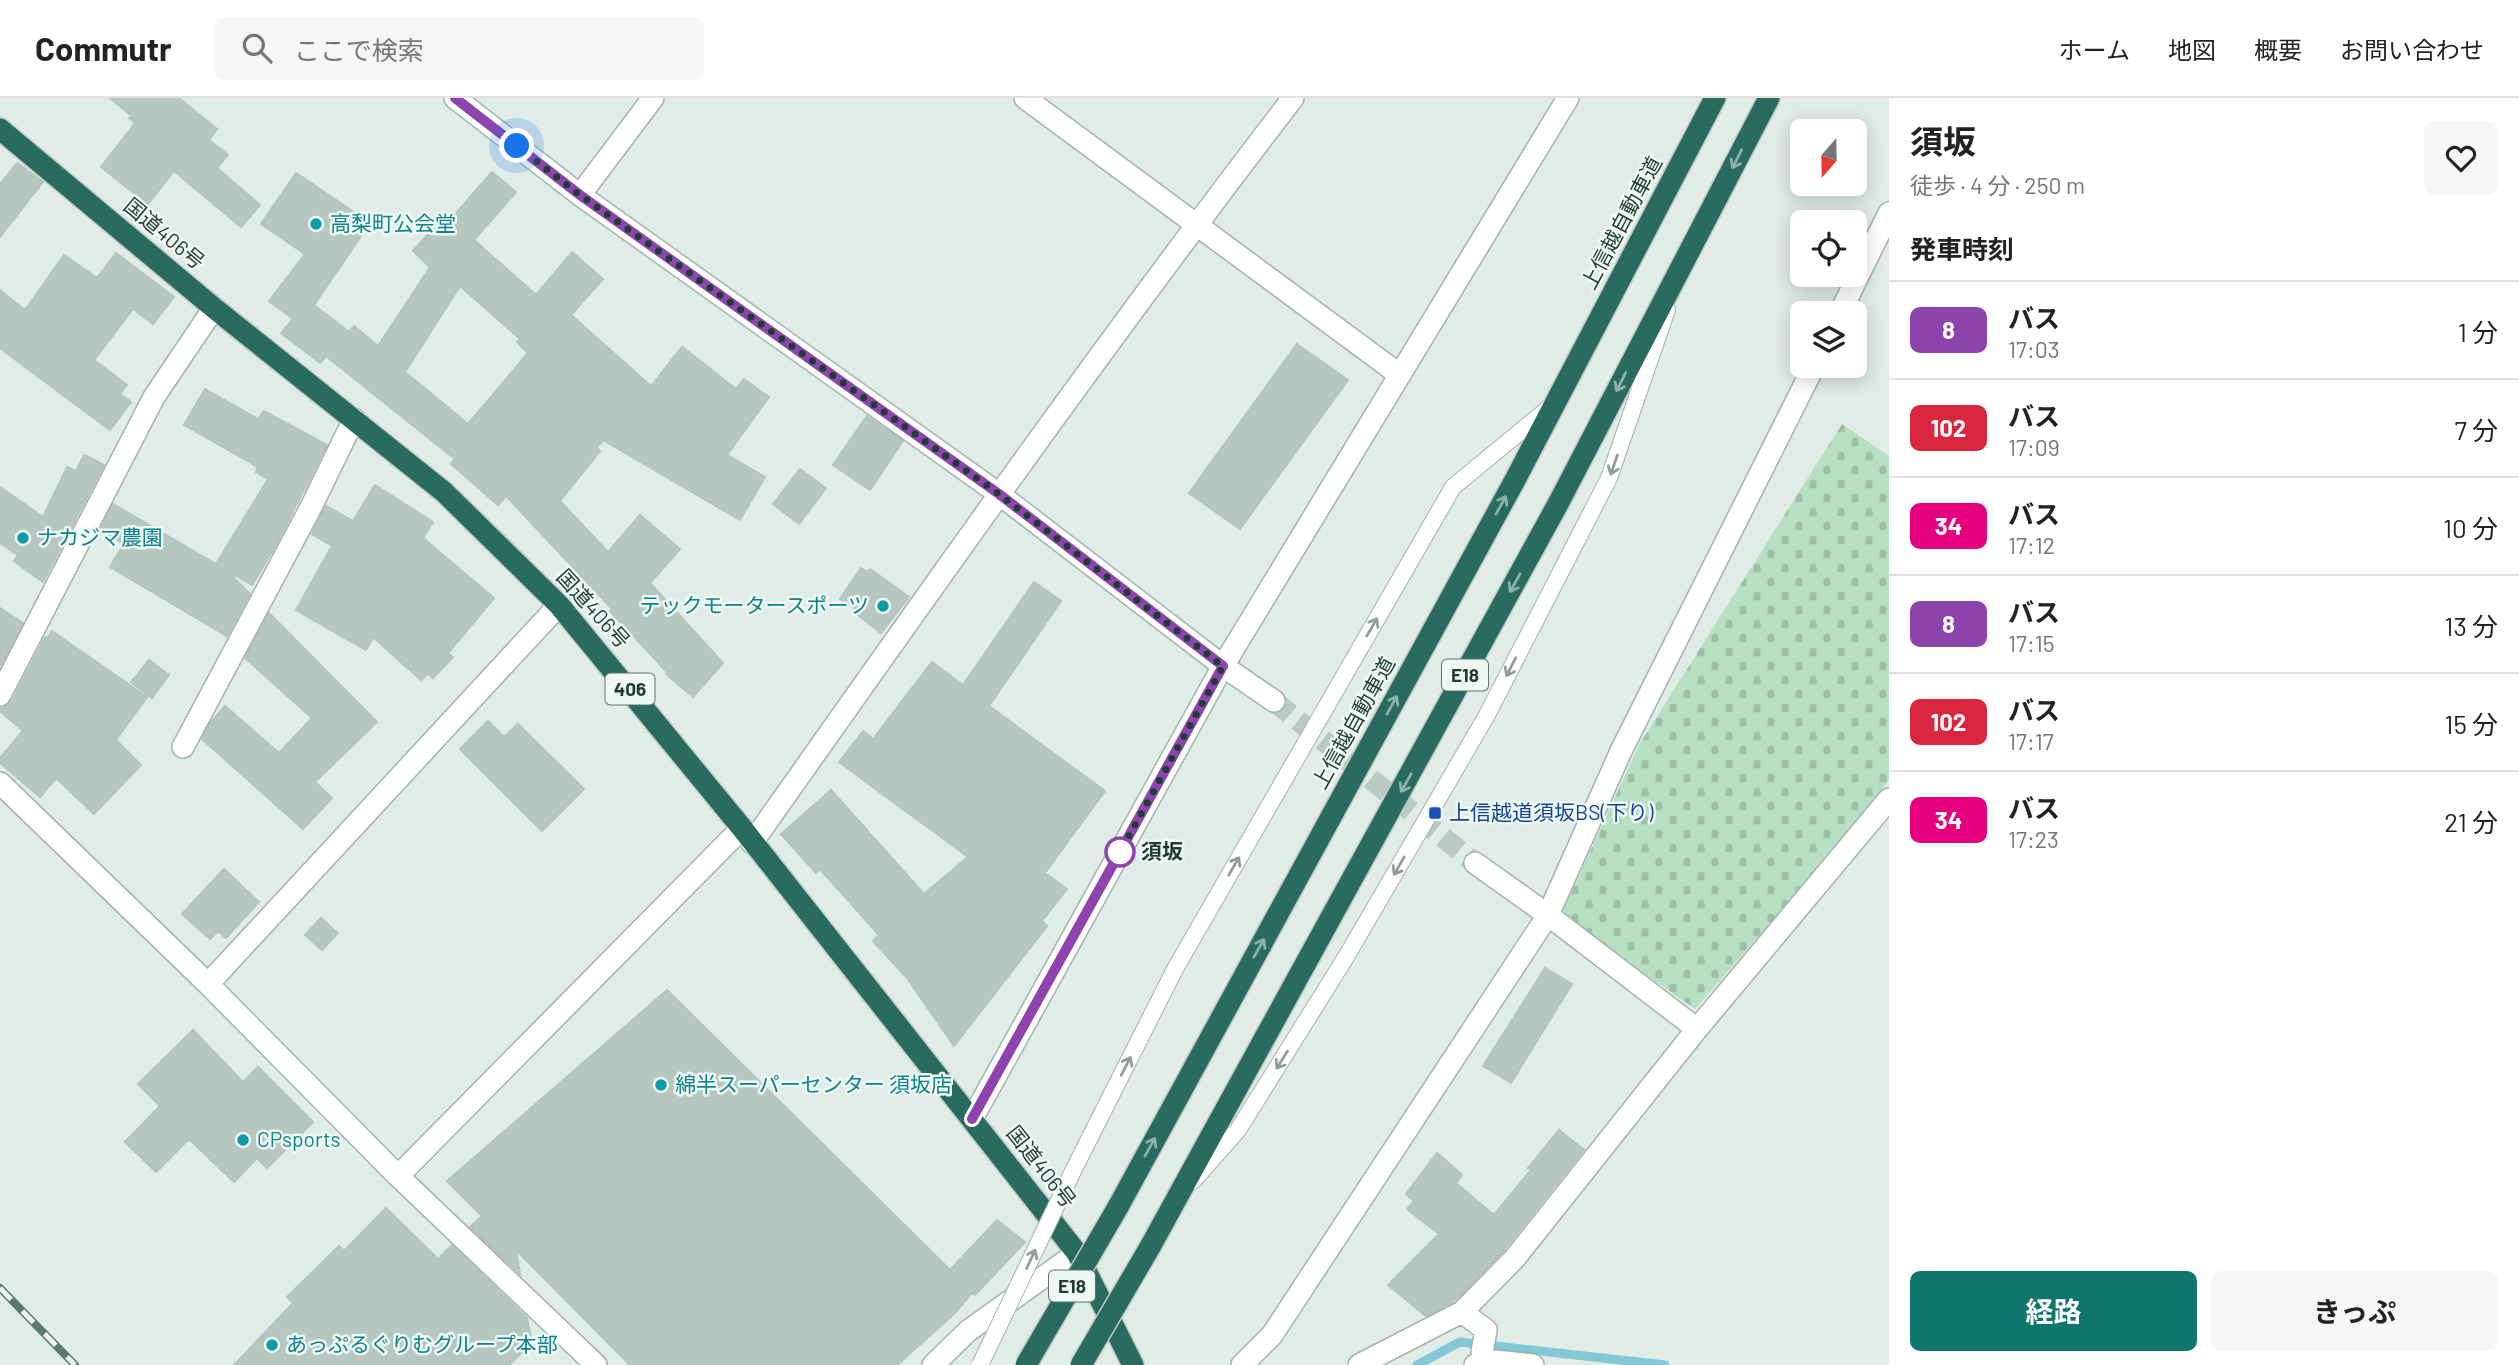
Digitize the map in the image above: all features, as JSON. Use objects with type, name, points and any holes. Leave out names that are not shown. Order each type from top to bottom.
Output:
[{"type":"highway","name":"上信越自動車道","points":[[1026,1365],[1118,1207],[1555,403],[1715,98]]},
{"type":"highway","name":"E18","points":[[1082,1365],[1176,1200],[1552,515],[1769,98]]},
{"type":"highway","name":"国道406号","points":[[0,129],[214,308],[444,492],[559,605],[747,835],[1077,1254],[1133,1365]]},
{"type":"street","points":[[455,98],[580,195],[999,494],[1223,666],[1274,701]]},
{"type":"street","points":[[580,195],[653,98]]},
{"type":"street","points":[[1025,98],[1400,375]]},
{"type":"street","points":[[398,1176],[747,835],[1196,224],[1293,98]]},
{"type":"street","points":[[972,1119],[1223,666],[1568,98]]},
{"type":"street","points":[[1846,301],[1889,213]]},
{"type":"street","points":[[0,695],[154,397],[214,308]]},
{"type":"street","points":[[1242,1365],[1272,1335],[1548,915],[1621,751],[1808,378]]},
{"type":"street","points":[[183,747],[355,419]]},
{"type":"street","points":[[208,984],[559,605]]},
{"type":"street","points":[[0,783],[208,984],[398,1176],[596,1365]]},
{"type":"street","points":[[1359,1365],[1462,1312],[1515,1258],[1697,1029],[1889,799]]},
{"type":"street","points":[[1475,863],[1697,1029]]},
{"type":"street","points":[[933,1365],[968,1331],[1077,1254]]},
{"type":"street","points":[[1462,1312],[1486,1330],[1482,1356],[1495,1361],[1533,1365]]},
{"type":"lane","points":[[1176,1200],[1238,1130],[1346,957],[1487,715],[1609,478],[1684,261]]},
{"type":"lane","points":[[980,1365],[1073,1171],[1175,969],[1453,487],[1555,403]]},
{"type":"green space","points":[[1842,424],[1889,456],[1889,780],[1695,1009],[1561,915],[1639,745]]},
{"type":"building","points":[[110,98],[179,98],[217,129],[209,140],[228,155],[217,168],[260,205],[241,227],[174,171],[148,204],[101,167],[135,123],[129,118],[132,116]]},
{"type":"building","points":[[17,163],[43,182],[0,237],[0,184]]},
{"type":"building","points":[[492,172],[516,192],[474,240],[536,295],[572,252],[603,279],[571,315],[651,386],[682,347],[736,389],[744,379],[769,397],[727,455],[765,477],[740,520],[603,440],[597,448],[600,451],[560,501],[608,552],[640,515],[680,549],[650,583],[723,663],[693,697],[666,674],[668,673],[610,611],[612,609],[506,496],[498,505],[451,464],[455,459],[326,356],[320,363],[281,333],[293,319],[269,301],[305,254],[261,224],[296,173],[370,223],[314,305],[349,332],[354,326],[378,346],[430,267],[413,251],[440,221],[445,226]],"holes":[[[460,286],[520,339],[517,342],[528,353],[468,424],[405,372]]]},
{"type":"building","points":[[116,253],[174,297],[153,324],[133,309],[94,360],[127,385],[120,394],[131,402],[110,430],[0,348],[0,290],[25,310],[64,255],[97,278]]},
{"type":"building","points":[[1297,344],[1348,380],[1240,529],[1189,493]]},
{"type":"building","points":[[205,389],[258,419],[264,411],[327,445],[275,547],[252,585],[235,575],[233,577],[250,594],[227,636],[110,567],[124,544],[100,530],[113,504],[216,564],[268,479],[256,472],[258,467],[184,425]]},
{"type":"building","points":[[867,416],[903,441],[870,490],[833,465]]},
{"type":"building","points":[[84,455],[104,465],[43,582],[14,561],[18,555],[0,543],[0,487],[43,517],[67,467],[76,471]]},
{"type":"building","points":[[800,469],[826,488],[799,524],[773,504]]},
{"type":"building","points":[[375,485],[433,522],[423,538],[494,598],[448,653],[453,657],[433,678],[428,673],[421,680],[373,637],[366,650],[296,610],[332,546],[312,534],[326,506],[353,521]]},
{"type":"building","points":[[861,568],[868,572],[870,569],[909,597],[881,633],[858,615],[860,612],[840,599]]},
{"type":"building","points":[[1034,582],[1061,601],[989,706],[1105,791],[1045,873],[1067,889],[1042,921],[1047,926],[954,1046],[907,978],[873,941],[879,935],[820,869],[816,873],[781,834],[831,790],[924,894],[968,857],[839,762],[863,731],[873,739],[932,662],[963,685]]},
{"type":"building","points":[[0,608],[23,623],[0,666]]},
{"type":"building","points":[[269,613],[377,722],[315,782],[332,798],[303,829],[202,739],[211,722],[225,706],[279,753],[312,718],[245,658]]},
{"type":"building","points":[[52,631],[147,697],[116,740],[141,765],[94,814],[56,778],[40,797],[0,763],[0,758],[23,731],[0,711],[0,708],[12,701],[45,637]]},
{"type":"building","points":[[149,660],[169,675],[152,698],[131,682]]},
{"type":"building","points":[[488,721],[504,737],[518,724],[584,789],[542,831],[460,749]]},
{"type":"building","points":[[224,869],[259,902],[226,938],[218,931],[210,939],[182,914]]},
{"type":"building","points":[[321,918],[338,933],[322,950],[305,935]]},
{"type":"building","points":[[1545,968],[1572,984],[1511,1083],[1483,1066]]},
{"type":"building","name":"綿半スーパーセンター 須坂店","points":[[667,990],[950,1270],[997,1220],[1025,1242],[975,1295],[972,1293],[954,1314],[897,1365],[630,1365],[516,1250],[520,1274],[470,1227],[482,1216],[447,1181]]},
{"type":"building","points":[[193,1030],[243,1082],[258,1067],[313,1122],[267,1168],[257,1158],[234,1182],[189,1139],[156,1172],[125,1142],[160,1106],[138,1084]]},
{"type":"building","points":[[1559,1130],[1584,1150],[1505,1249],[1464,1292],[1451,1303],[1426,1316],[1388,1285],[1439,1234],[1407,1209],[1414,1201],[1406,1194],[1437,1153],[1462,1175],[1456,1183],[1494,1215]]},
{"type":"building","points":[[386,1208],[438,1259],[452,1245],[527,1318],[532,1343],[509,1365],[234,1365],[293,1303],[287,1297],[339,1246],[344,1251]]},
{"type":"waterway","points":[[1417,1365],[1460,1342],[1665,1365]]},
{"type":"tunnel","points":[[1274,701],[1475,863]]},
{"type":"railway","points":[[0,1288],[75,1365]]},
{"type":"bus line","name":"8","points":[[455,98],[580,195],[999,494],[1223,666],[972,1119]]},
{"type":"place","name":"高梨町公会堂","points":[[316,224]]},
{"type":"place","name":"ナカジマ農園","points":[[23,538]]},
{"type":"place","name":"テックモータースポーツ","points":[[883,606]]},
{"type":"place","name":"上信越道須坂BS(下り)","points":[[1435,813]]},
{"type":"place","name":"須坂","points":[[1120,852]]},
{"type":"place","name":"綿半スーパーセンター 須坂店","points":[[661,1085]]},
{"type":"place","name":"CPsports","points":[[243,1140]]},
{"type":"place","name":"あっぷるぐりむグループ本部","points":[[272,1345]]},
{"type":"route","points":[[517,146],[580,195],[999,494],[1223,666],[1120,852]]}]
